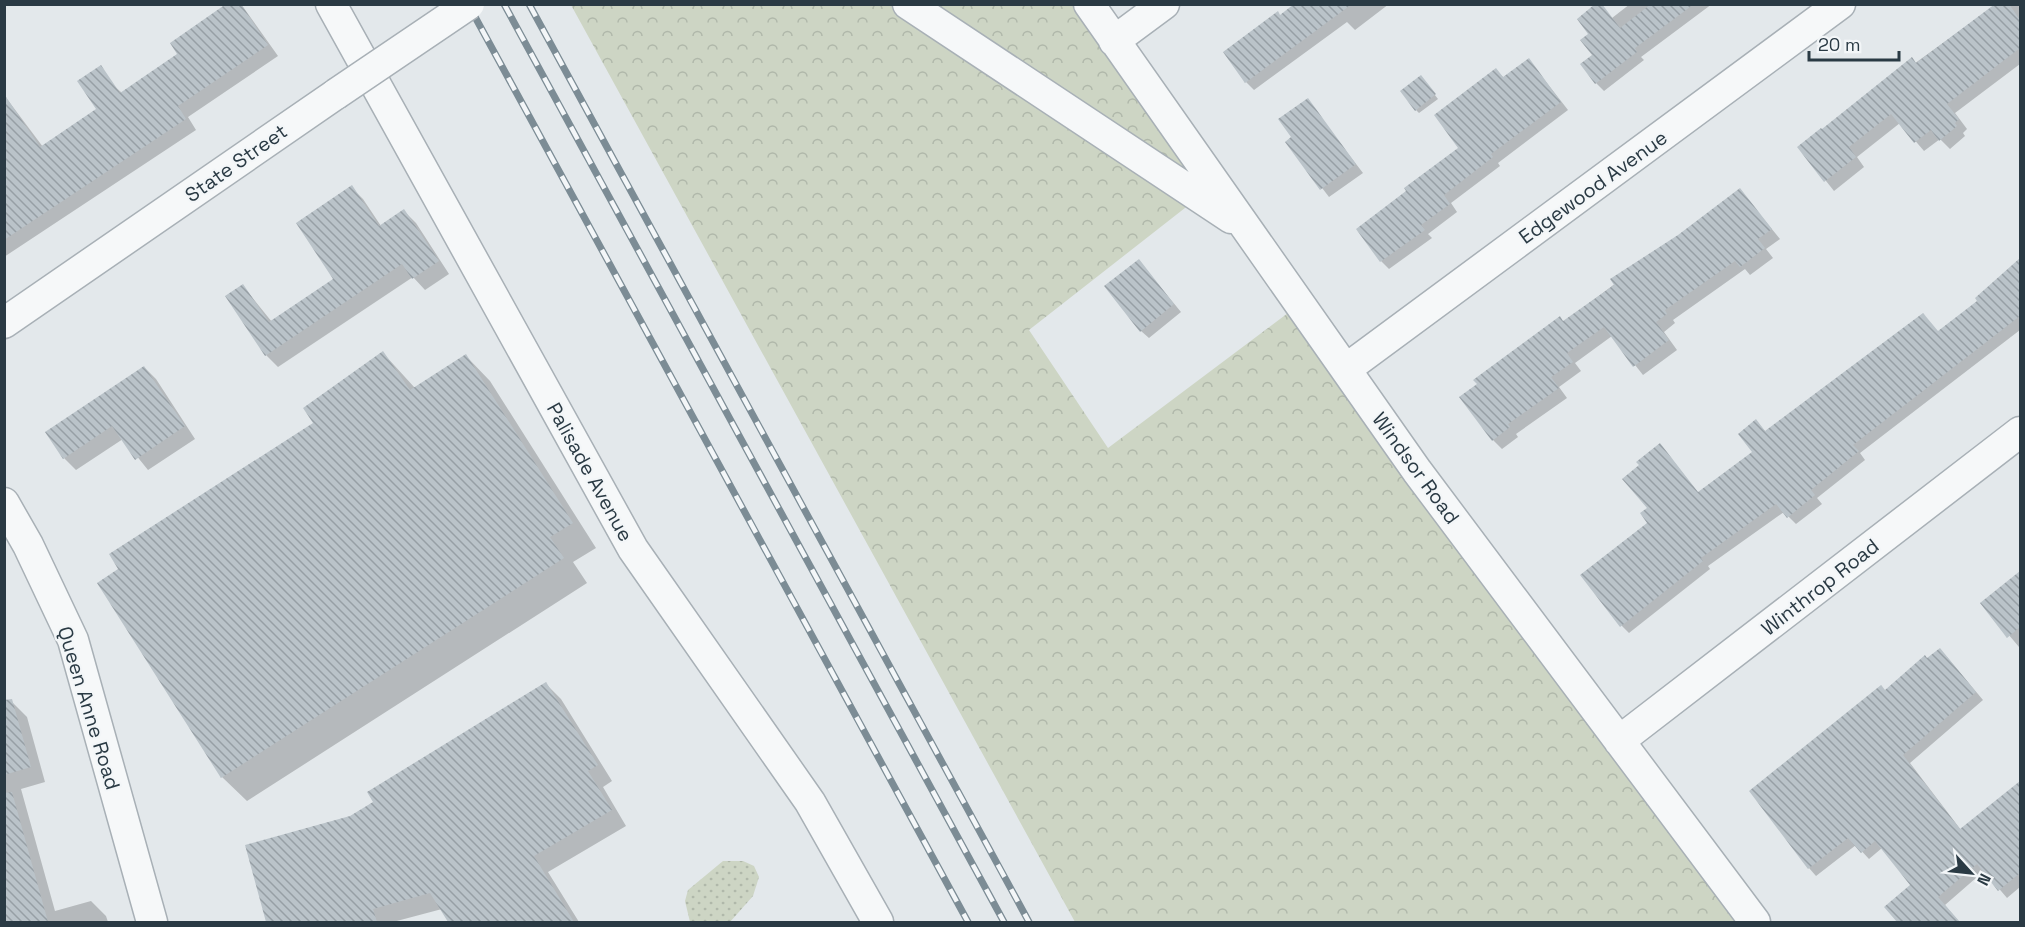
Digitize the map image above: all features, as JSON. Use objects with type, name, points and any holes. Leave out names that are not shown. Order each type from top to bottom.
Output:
[{"type":"street","name":"Palisade Avenue","points":[[331,4],[633,549],[810,802],[878,922]]},
{"type":"street","name":"State Street","points":[[4,323],[469,4]]},
{"type":"street","points":[[908,4],[1246,227]]},
{"type":"street","name":"Windsor Road","points":[[1089,4],[1417,471],[1755,922]]},
{"type":"street","points":[[1114,41],[1164,4]]},
{"type":"street","name":"Edgewood Avenue","points":[[1346,369],[1840,4]]},
{"type":"street","name":"Winthrop Road","points":[[1619,741],[2020,432]]},
{"type":"street","name":"Queen Anne Road","points":[[4,503],[28,545],[73,640],[152,922]]},
{"type":"green space","points":[[571,5],[1089,5],[1246,227],[1199,197],[1029,330],[1108,448],[1300,304],[1755,922],[1075,922]]},
{"type":"green space","points":[[723,861],[743,861],[754,866],[759,877],[753,896],[730,922],[690,922],[685,901],[688,890]]},
{"type":"building","points":[[226,4],[241,4],[268,45],[178,106],[186,119],[4,240],[4,94],[40,147],[96,109],[77,81],[101,65],[120,93],[177,54],[170,43]]},
{"type":"building","points":[[1294,4],[1352,4],[1245,83],[1223,52],[1278,11],[1280,15]]},
{"type":"building","points":[[1595,4],[1602,4],[1620,28],[1651,4],[1694,4],[1635,48],[1637,52],[1595,84],[1580,64],[1592,55],[1580,40],[1588,34],[1577,19]]},
{"type":"building","points":[[1995,4],[2009,4],[2020,20],[2020,48],[1947,104],[1959,119],[1955,123],[1957,126],[1939,141],[1931,130],[1914,143],[1891,114],[1849,147],[1856,157],[1824,182],[1797,147],[1912,57],[1916,63]]},
{"type":"building","points":[[1529,58],[1561,102],[1491,154],[1493,157],[1444,195],[1450,204],[1421,225],[1425,230],[1380,262],[1356,229],[1406,191],[1404,188],[1458,148],[1434,115],[1496,68],[1503,77]]},
{"type":"building","points":[[1421,75],[1436,94],[1415,111],[1400,91]]},
{"type":"building","points":[[1308,98],[1356,164],[1320,190],[1285,142],[1291,137],[1278,119]]},
{"type":"building","points":[[352,185],[379,226],[404,209],[439,261],[412,279],[402,264],[265,356],[225,296],[243,284],[269,322],[333,279],[296,223]]},
{"type":"building","points":[[1740,188],[1772,229],[1758,239],[1765,248],[1740,267],[1735,261],[1665,310],[1667,314],[1656,322],[1669,340],[1633,367],[1604,327],[1567,353],[1573,362],[1551,377],[1559,388],[1508,424],[1510,427],[1492,441],[1459,397],[1477,384],[1473,380],[1560,316],[1563,321],[1614,285],[1610,279],[1678,235]]},
{"type":"building","points":[[2020,258],[2020,316],[1853,445],[1859,451],[1811,490],[1815,495],[1787,518],[1776,504],[1701,558],[1703,561],[1620,627],[1580,575],[1647,523],[1640,513],[1647,508],[1622,479],[1639,465],[1636,462],[1660,443],[1698,492],[1752,452],[1738,434],[1756,419],[1765,431],[1923,313],[1938,331],[1977,301],[1975,298]]},
{"type":"building","points":[[1139,259],[1174,304],[1140,332],[1104,286]]},
{"type":"building","points":[[383,351],[410,390],[466,354],[573,523],[550,537],[564,558],[221,778],[97,583],[118,569],[109,554],[313,423],[303,408]]},
{"type":"building","points":[[144,366],[185,426],[135,460],[112,426],[63,459],[45,432]]},
{"type":"building","points":[[2020,571],[2020,627],[2007,638],[1980,603]]},
{"type":"building","points":[[1940,648],[1976,692],[1903,755],[1960,829],[2020,781],[2020,873],[1998,891],[1977,864],[1938,897],[1960,922],[1897,922],[1884,907],[1910,885],[1875,841],[1861,853],[1848,838],[1808,869],[1749,791],[1881,685],[1885,690],[1925,655],[1927,658]]},
{"type":"building","points":[[546,682],[598,765],[588,771],[612,810],[534,856],[574,922],[448,922],[430,893],[373,909],[377,922],[266,922],[245,845],[350,816],[373,802],[367,792]]},
{"type":"building","points":[[12,699],[31,767],[4,775],[4,700]]},
{"type":"building","points":[[12,792],[48,922],[4,922],[4,793]]},
{"type":"railway","points":[[468,4],[968,922]]},
{"type":"railway","points":[[504,4],[1004,922]]},
{"type":"railway","points":[[529,4],[1029,922]]}]
